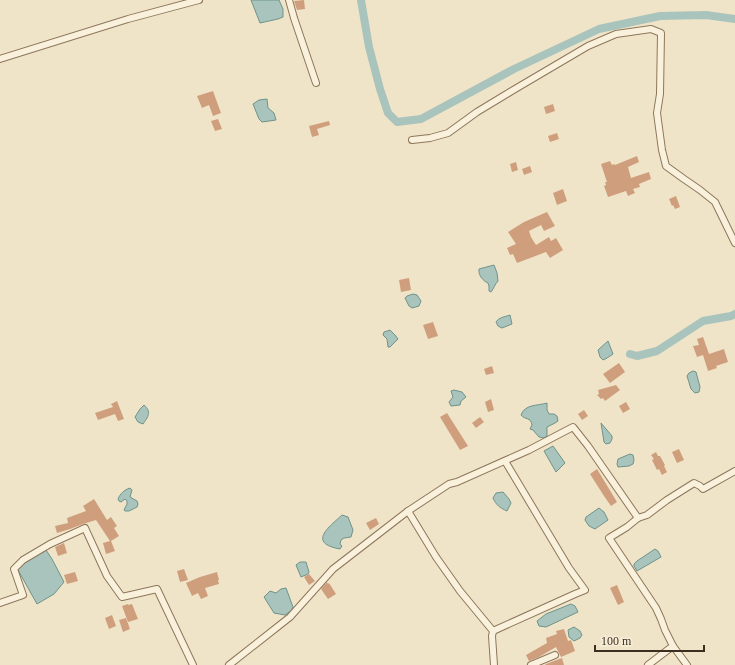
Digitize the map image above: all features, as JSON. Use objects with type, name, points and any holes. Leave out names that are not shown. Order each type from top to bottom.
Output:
[{"type":"street","points":[[0,59],[128,19],[198,0]]},
{"type":"street","points":[[289,0],[316,83]]},
{"type":"street","points":[[412,140],[430,138],[448,133],[477,112],[595,43],[616,34],[651,29],[661,33],[660,94],[657,113],[662,150],[666,166],[715,202],[735,243]]},
{"type":"street","points":[[229,665],[290,617],[333,569],[408,511],[449,484],[457,482],[529,450],[573,427],[638,518]]},
{"type":"street","points":[[493,631],[585,590],[505,461]]},
{"type":"street","points":[[687,665],[665,630],[656,608],[609,538],[638,518],[647,515],[694,483],[703,489],[735,471]]},
{"type":"street","points":[[408,511],[436,557],[460,591],[493,631],[494,665]]},
{"type":"street","points":[[0,603],[23,595],[14,569],[23,560],[50,544],[85,528],[107,576],[122,597],[157,589],[193,665]]},
{"type":"street","points":[[648,665],[674,646]]},
{"type":"street","points":[[531,665],[555,656]]},
{"type":"water","points":[[251,0],[279,0],[283,9],[283,17],[260,23]]},
{"type":"water","points":[[267,99],[268,108],[274,113],[276,120],[262,122],[259,119],[253,104],[259,100]]},
{"type":"water","points":[[494,265],[498,281],[491,292],[489,291],[488,283],[480,276],[479,269]]},
{"type":"water","points":[[413,294],[417,295],[421,301],[419,306],[412,308],[409,306],[405,298]]},
{"type":"water","points":[[510,315],[512,324],[502,328],[498,326],[496,322],[497,320]]},
{"type":"water","points":[[390,330],[398,339],[390,347],[388,347],[387,339],[383,335],[384,332]]},
{"type":"water","points":[[608,341],[613,354],[603,360],[600,357],[598,350]]},
{"type":"water","points":[[693,371],[696,372],[700,387],[699,392],[695,393],[691,389],[687,376]]},
{"type":"water","points":[[454,390],[462,392],[466,397],[461,401],[460,405],[451,406],[449,402],[453,397],[451,391]]},
{"type":"water","points":[[547,403],[547,410],[549,414],[554,414],[557,416],[558,421],[547,427],[547,436],[544,438],[539,437],[533,430],[530,429],[532,425],[531,422],[521,415],[528,407]]},
{"type":"water","points":[[144,405],[149,412],[148,417],[143,424],[138,422],[135,417]]},
{"type":"water","points":[[601,423],[612,436],[610,443],[606,444],[604,442]]},
{"type":"water","points":[[553,446],[565,463],[556,472],[544,451]]},
{"type":"water","points":[[630,454],[633,455],[633,464],[618,467],[618,459]]},
{"type":"water","points":[[130,488],[132,490],[130,497],[137,501],[138,504],[137,507],[129,511],[125,511],[127,501],[125,499],[121,502],[118,499],[122,492]]},
{"type":"water","points":[[503,492],[511,503],[507,511],[498,506],[493,498],[496,493]]},
{"type":"water","points":[[599,508],[604,512],[608,520],[595,529],[589,526],[585,520],[586,517]]},
{"type":"water","points":[[342,515],[348,517],[353,530],[351,537],[341,540],[340,544],[342,546],[340,549],[330,546],[325,543],[323,539],[327,529]]},
{"type":"water","points":[[655,549],[661,557],[637,571],[634,564]]},
{"type":"water","points":[[46,550],[64,582],[54,594],[37,604],[18,570],[24,562]]},
{"type":"water","points":[[300,562],[306,562],[309,572],[301,577],[296,565]]},
{"type":"water","points":[[286,588],[293,607],[291,611],[285,615],[274,613],[264,597],[270,591],[276,593],[281,589]]},
{"type":"water","points":[[571,604],[575,606],[578,612],[546,627],[539,626],[537,621],[546,614]]},
{"type":"water","points":[[574,627],[580,631],[582,635],[574,641],[569,637],[568,630]]},
{"type":"building","points":[[304,0],[305,9],[297,10],[294,1]]},
{"type":"building","points":[[213,91],[221,113],[213,116],[209,105],[202,108],[197,96]]},
{"type":"building","points":[[553,104],[555,111],[546,114],[544,107]]},
{"type":"building","points":[[218,119],[222,129],[215,131],[211,121]]},
{"type":"building","points":[[329,121],[330,125],[317,129],[319,135],[312,137],[309,126]]},
{"type":"building","points":[[557,133],[559,139],[550,142],[548,136]]},
{"type":"building","points":[[637,156],[639,162],[628,167],[631,178],[649,172],[651,179],[639,184],[640,187],[633,189],[635,193],[628,196],[626,191],[608,197],[604,186],[606,185],[605,182],[607,182],[601,164],[610,161],[612,165],[615,165]]},
{"type":"building","points":[[516,162],[518,170],[512,172],[510,164]]},
{"type":"building","points":[[530,166],[532,172],[524,175],[522,169]]},
{"type":"building","points":[[563,189],[567,201],[557,205],[553,193]]},
{"type":"building","points":[[676,196],[680,207],[675,209],[669,199]]},
{"type":"building","points":[[547,212],[555,226],[544,231],[541,225],[529,231],[531,237],[536,245],[549,237],[551,241],[556,238],[563,250],[550,258],[546,252],[517,263],[513,254],[510,255],[507,248],[516,244],[508,232],[524,222]]},
{"type":"building","points":[[409,278],[411,290],[401,292],[399,280]]},
{"type":"building","points":[[433,322],[438,336],[428,339],[423,325]]},
{"type":"building","points":[[703,337],[709,354],[724,349],[728,362],[716,366],[717,368],[708,371],[703,355],[697,357],[693,346],[699,345],[697,339]]},
{"type":"building","points":[[619,363],[625,372],[610,383],[603,374]]},
{"type":"building","points":[[492,366],[494,373],[486,375],[484,369]]},
{"type":"building","points":[[616,385],[620,390],[605,401],[597,395],[599,394],[598,390]]},
{"type":"building","points":[[491,399],[494,410],[488,412],[485,402]]},
{"type":"building","points":[[117,401],[124,419],[118,421],[115,414],[98,420],[95,413],[113,407],[111,404]]},
{"type":"building","points":[[626,402],[630,409],[623,413],[619,406]]},
{"type":"building","points":[[584,410],[588,416],[582,420],[578,414]]},
{"type":"building","points":[[447,413],[468,446],[460,450],[440,417]]},
{"type":"building","points":[[480,417],[484,422],[476,428],[472,423]]},
{"type":"building","points":[[679,449],[684,460],[677,463],[672,452]]},
{"type":"building","points":[[656,452],[665,465],[664,466],[667,472],[662,475],[659,469],[657,470],[652,460],[654,459],[651,455]]},
{"type":"building","points":[[597,469],[617,502],[611,506],[590,474]]},
{"type":"building","points":[[94,499],[107,520],[111,517],[117,526],[114,528],[119,536],[111,541],[115,551],[106,554],[103,543],[110,541],[96,520],[57,533],[55,526],[68,523],[67,518],[86,511],[83,506]]},
{"type":"building","points":[[376,518],[379,524],[370,530],[366,523]]},
{"type":"building","points":[[64,543],[67,553],[58,556],[55,547]]},
{"type":"building","points":[[184,569],[188,580],[180,582],[177,571]]},
{"type":"building","points":[[75,572],[78,581],[67,584],[64,575]]},
{"type":"building","points":[[217,572],[219,584],[205,588],[208,596],[201,599],[198,593],[192,596],[186,583]]},
{"type":"building","points":[[309,574],[315,581],[309,585],[304,577]]},
{"type":"building","points":[[327,582],[336,594],[328,599],[321,589]]},
{"type":"building","points":[[617,585],[624,602],[618,605],[610,588]]},
{"type":"building","points":[[132,604],[138,619],[128,622],[122,606]]},
{"type":"building","points":[[112,615],[116,626],[109,629],[105,618]]},
{"type":"building","points":[[126,618],[130,629],[123,632],[119,620]]},
{"type":"building","points":[[564,629],[568,641],[571,640],[575,651],[561,657],[556,647],[529,661],[526,655],[547,643],[546,638],[557,634],[556,631]]},
{"type":"building","points":[[562,658],[564,665],[545,665],[546,664]]},
{"type":"waterway","points":[[361,0],[369,47],[380,89],[388,113],[397,122],[421,119],[514,69],[599,29],[660,16],[706,15],[735,19]]},
{"type":"waterway","points":[[630,354],[637,356],[657,351],[703,321],[735,314]]}]
